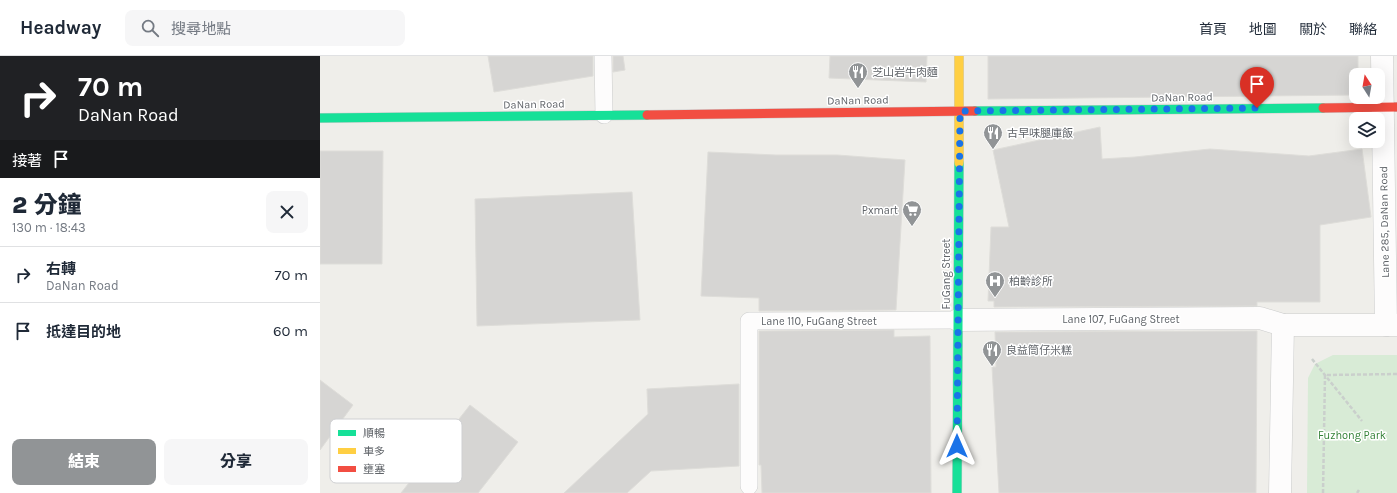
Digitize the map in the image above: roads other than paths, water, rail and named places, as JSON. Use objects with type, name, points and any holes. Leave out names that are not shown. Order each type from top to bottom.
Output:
[{"type":"street","name":"FuGang Street","points":[[957,493],[960,111],[959,56]]},
{"type":"street","name":"Lane 285, DaNan Road","points":[[1382,56],[1390,107],[1391,325]]},
{"type":"street","name":"DaNan Road","points":[[320,118],[1390,107]]},
{"type":"street","name":"Lane 107, FuGang Street","points":[[958,320],[1260,318],[1283,325],[1391,325]]},
{"type":"street","points":[[1280,493],[1283,325]]},
{"type":"lane","points":[[603,56],[604,115]]},
{"type":"lane","name":"Lane 110, FuGang Street","points":[[749,486],[748,321],[958,320]]},
{"type":"place","name":"芝山岩牛肉麵","points":[[858,89]]},
{"type":"place","name":"古早味腿庫飯","points":[[993,150]]},
{"type":"place","name":"Pxmart","points":[[912,227]]},
{"type":"place","name":"柏齡診所","points":[[995,298]]},
{"type":"place","name":"良益筒仔米糕","points":[[992,367]]},
{"type":"park label","name":"Fuzhong Park","points":[[1352,435]]}]
